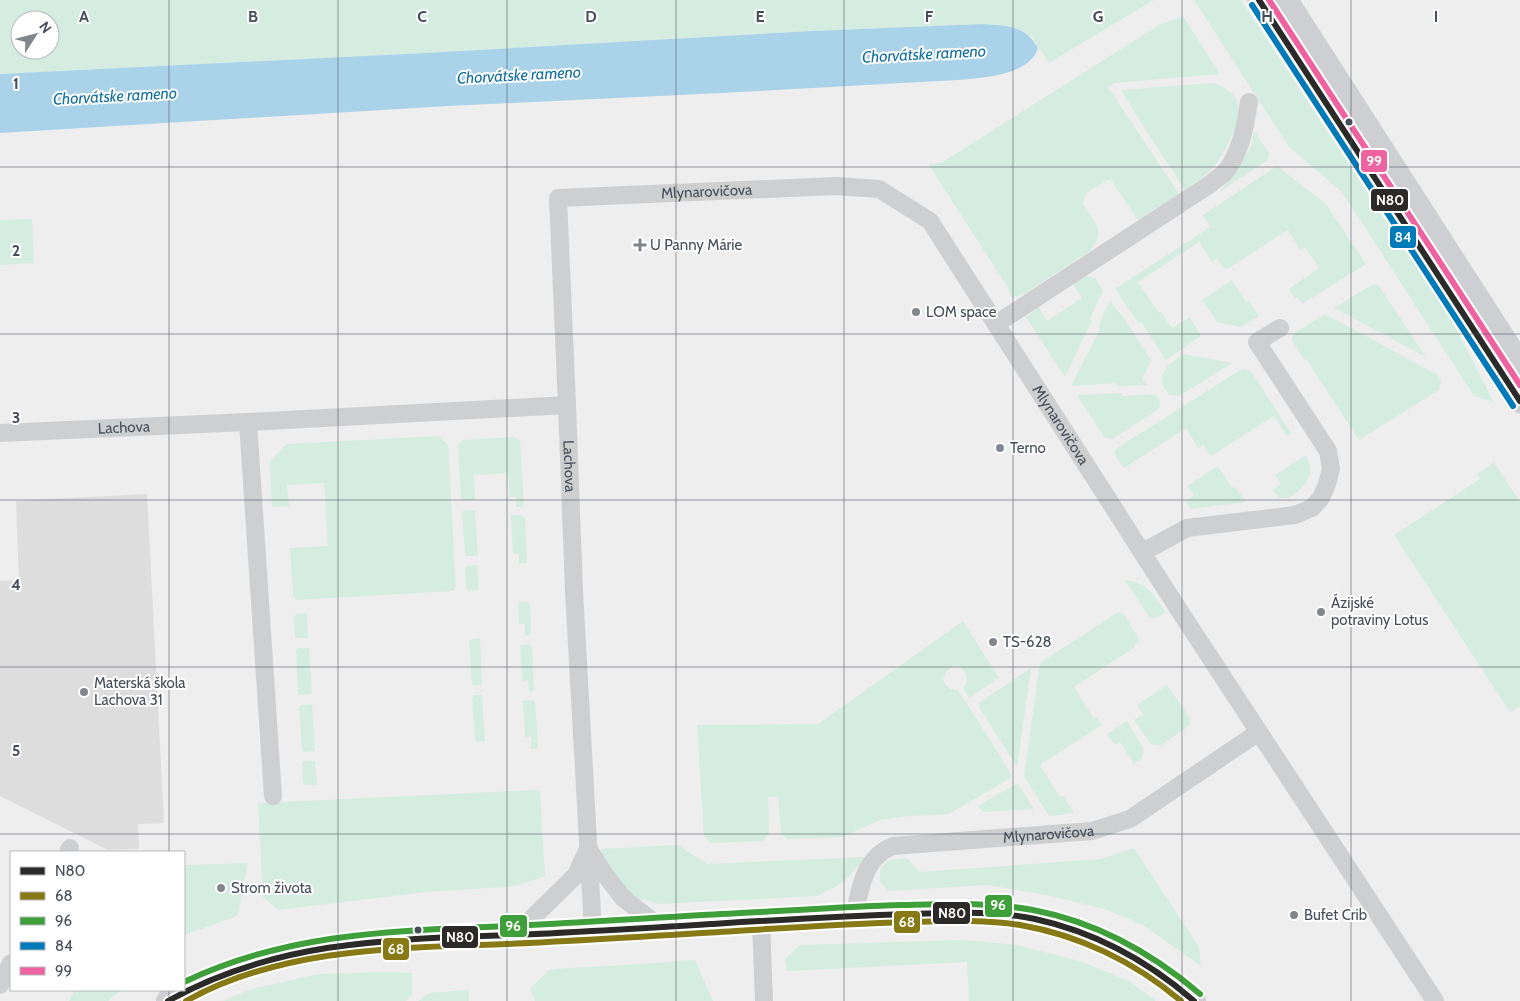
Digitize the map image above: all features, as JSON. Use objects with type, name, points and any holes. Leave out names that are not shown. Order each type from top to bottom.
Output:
[{"type":"street","points":[[1258,0],[1520,401]]},
{"type":"street","points":[[1286,0],[1520,364]]},
{"type":"street","points":[[996,324],[1209,185],[1224,172],[1235,154],[1244,132],[1249,102]]},
{"type":"street","name":"Mlynarovičova","points":[[567,405],[558,198],[836,186],[879,189],[930,221],[1259,732],[1435,1001]]},
{"type":"street","points":[[1143,552],[1187,528],[1296,515],[1312,508],[1321,498],[1331,469],[1328,451],[1257,342],[1280,328]]},
{"type":"street","name":"Lachova","points":[[0,433],[567,405],[574,591],[593,931]]},
{"type":"street","points":[[248,422],[273,796]]},
{"type":"street","name":"Mlynarovičova","points":[[854,915],[869,864],[876,856],[893,846],[1092,831],[1130,819],[1259,732]]},
{"type":"street","name":"Lachova","points":[[588,848],[602,872],[623,898],[660,927]]},
{"type":"street","name":"Lachova","points":[[516,934],[576,875],[588,848]]},
{"type":"street","points":[[168,1001],[198,985],[238,969],[322,948],[359,943],[420,938],[593,931],[854,915],[973,912],[1014,916],[1050,923],[1087,934],[1120,950],[1155,971],[1194,1001]]},
{"type":"street","points":[[761,921],[764,1001]]},
{"type":"street","points":[[0,985],[10,965]]},
{"type":"shaded area","name":"Materská škola Lachova 31","points":[[147,494],[164,823],[138,824],[139,849],[108,850],[0,796],[0,581],[19,580],[16,501]]},
{"type":"green space","points":[[0,0],[1154,0],[1049,63],[1031,36],[1025,32],[1013,27],[983,24],[812,31],[425,53],[0,74]]},
{"type":"green space","points":[[1194,0],[1241,0],[1454,325],[1494,402],[1474,396],[1342,192],[1289,147]]},
{"type":"green space","points":[[1183,16],[1220,74],[1115,83],[1108,87],[1179,194],[1138,220],[1110,179],[1086,193],[1083,204],[1095,221],[1098,232],[1095,244],[1090,251],[1024,294],[1012,298],[1005,283],[929,164],[941,163],[1159,25]]},
{"type":"green space","points":[[1213,83],[1225,88],[1235,97],[1238,105],[1237,121],[1227,147],[1218,162],[1200,180],[1185,190],[1121,90]]},
{"type":"green space","points":[[1254,131],[1269,153],[1268,160],[1218,193],[1242,163],[1251,147]]},
{"type":"green space","points":[[1277,166],[1326,204],[1366,264],[1302,304],[1289,289],[1319,268],[1305,247],[1300,250],[1288,230],[1226,270],[1217,259],[1212,262],[1199,242],[1138,282],[1159,313],[1161,312],[1172,328],[1190,317],[1201,336],[1166,360],[1141,322],[1138,323],[1115,289],[1210,227],[1203,215]]},
{"type":"green space","points":[[32,219],[34,263],[0,265],[0,220]]},
{"type":"green space","points":[[1087,276],[1096,279],[1103,290],[1090,319],[1092,321],[1065,377],[1026,317],[1039,307],[1047,321],[1082,298],[1073,284]]},
{"type":"green space","points":[[1232,280],[1246,302],[1249,301],[1259,316],[1240,327],[1217,322],[1202,300]]},
{"type":"green space","points":[[1373,284],[1379,286],[1426,357],[1334,308]]},
{"type":"green space","points":[[1110,301],[1122,315],[1151,360],[1142,380],[1147,385],[1118,386],[1116,383],[1071,386],[1100,329],[1098,327]]},
{"type":"green space","points":[[1325,314],[1438,375],[1441,380],[1439,390],[1359,440],[1292,340],[1294,333]]},
{"type":"green space","points":[[1184,354],[1232,363],[1179,396],[1169,395],[1164,388],[1162,376],[1172,362]]},
{"type":"green space","points":[[1242,369],[1251,371],[1291,433],[1287,436],[1274,416],[1211,456],[1203,445],[1198,448],[1186,428],[1124,468],[1114,454],[1117,448]]},
{"type":"green space","points":[[1121,393],[1123,396],[1155,394],[1160,401],[1159,409],[1112,439],[1104,437],[1077,395]]},
{"type":"green space","points":[[439,436],[448,445],[456,587],[453,591],[296,600],[293,596],[290,548],[328,546],[324,483],[287,485],[289,506],[272,507],[270,462],[286,444]]},
{"type":"green space","points":[[515,437],[520,441],[524,504],[522,507],[516,507],[516,497],[510,497],[508,473],[474,475],[475,500],[464,500],[461,498],[458,445],[463,440]]},
{"type":"green space","points":[[1306,455],[1310,469],[1305,483],[1299,491],[1291,496],[1279,498],[1273,490],[1281,484],[1275,475]]},
{"type":"green space","points":[[1494,462],[1520,502],[1520,706],[1510,712],[1394,535],[1480,479],[1477,474]]},
{"type":"green space","points":[[1218,466],[1232,488],[1235,487],[1246,502],[1191,509],[1185,501],[1194,495],[1187,486]]},
{"type":"green space","points":[[465,510],[475,510],[478,556],[465,555],[462,512]]},
{"type":"green space","points":[[511,515],[522,515],[525,518],[527,561],[526,563],[519,564],[519,554],[513,554]]},
{"type":"green space","points":[[478,565],[479,590],[468,591],[466,588],[465,568]]},
{"type":"green space","points":[[1125,580],[1133,581],[1150,590],[1166,612],[1157,618],[1149,617]]},
{"type":"green space","points":[[518,602],[528,602],[530,605],[531,634],[525,636],[525,624],[519,624]]},
{"type":"green space","points":[[1118,612],[1124,614],[1140,641],[1134,645],[1135,647],[1074,687],[1094,719],[1096,717],[1102,725],[1040,765],[1060,797],[1063,796],[1074,812],[1049,816],[1024,776],[1040,663]]},
{"type":"green space","points":[[307,613],[308,638],[297,638],[295,636],[294,617],[296,614]]},
{"type":"green space","points":[[963,621],[999,678],[969,698],[963,688],[966,676],[961,668],[958,666],[950,669],[943,679],[948,688],[958,690],[1012,777],[949,814],[880,820],[842,837],[787,839],[781,833],[778,797],[768,797],[769,833],[763,841],[711,843],[704,836],[697,725],[818,724]]},
{"type":"green space","points":[[480,638],[482,685],[474,686],[472,684],[469,641]]},
{"type":"green space","points":[[530,644],[532,647],[534,690],[532,692],[529,692],[528,680],[522,681],[520,645]]},
{"type":"green space","points":[[298,648],[309,648],[312,694],[300,695],[298,693],[296,650]]},
{"type":"green space","points":[[1031,668],[1017,767],[979,707],[980,702]]},
{"type":"green space","points":[[1167,685],[1190,718],[1189,726],[1161,745],[1151,744],[1134,720],[1143,714],[1137,705]]},
{"type":"green space","points":[[475,695],[482,695],[485,741],[477,742],[475,740],[472,698]]},
{"type":"green space","points":[[533,700],[535,702],[538,747],[536,749],[531,749],[531,737],[525,737],[523,701]]},
{"type":"green space","points":[[312,704],[315,751],[304,752],[302,750],[299,706]]},
{"type":"green space","points":[[1127,721],[1144,749],[1142,758],[1134,764],[1120,742],[1115,745],[1107,734]]},
{"type":"green space","points":[[304,761],[315,761],[317,785],[305,785],[303,783],[302,763]]},
{"type":"green space","points":[[1018,784],[1034,809],[983,812],[978,806]]},
{"type":"green space","points":[[537,790],[540,792],[545,876],[516,886],[426,892],[278,910],[263,897],[258,803]]},
{"type":"green space","points":[[678,845],[707,864],[864,857],[855,871],[844,881],[817,896],[658,904],[626,894],[604,867],[601,849]]},
{"type":"green space","points":[[1134,848],[1199,947],[1201,966],[1143,925],[1105,909],[1046,895],[987,885],[889,891],[880,882],[883,866],[890,861],[901,858],[907,858],[920,872],[1101,859]]},
{"type":"green space","points":[[248,863],[238,914],[235,917],[185,935],[185,865]]},
{"type":"green space","points":[[963,940],[1017,945],[1083,962],[1129,981],[1156,1001],[969,1001],[967,962],[787,971],[785,959],[800,945]]},
{"type":"green space","points":[[695,960],[713,1001],[535,1001],[530,989],[549,970]]},
{"type":"green space","points":[[412,973],[412,996],[406,1001],[223,1001],[252,989],[319,974]]},
{"type":"green space","points":[[469,990],[469,1001],[418,1001],[429,993]]},
{"type":"green space","points":[[74,991],[121,991],[108,1001],[69,1001]]},
{"type":"water","name":"Chorvátske rameno","points":[[983,24],[1015,28],[1033,40],[1038,48],[1025,65],[1015,70],[1004,74],[958,80],[448,106],[0,133],[0,74],[425,53],[812,31]]},
{"type":"transit line","name":"N80","points":[[1259,0],[1520,401]]},
{"type":"transit line","name":"99","points":[[1269,0],[1520,385]]},
{"type":"transit line","name":"84","points":[[1252,5],[1513,406]]},
{"type":"transit line","name":"96","points":[[185,982],[223,965],[263,953],[343,937],[383,933],[852,907],[968,904],[1017,907],[1079,922],[1122,941],[1143,953],[1163,965],[1200,994]]},
{"type":"transit line","name":"N80","points":[[168,1001],[209,981],[293,954],[380,942],[424,938],[514,935],[834,917],[972,913],[1003,914],[1035,919],[1100,940],[1158,973],[1194,1001]]},
{"type":"transit line","name":"68","points":[[186,1001],[223,983],[262,970],[302,960],[342,954],[425,947],[556,942],[830,925],[964,921],[1020,925],[1085,943],[1145,974],[1181,1001]]},
{"type":"place","name":"U Panny Márie","points":[[640,245]]},
{"type":"place","name":"LOM space","points":[[916,312]]},
{"type":"place","name":"Terno","points":[[1000,448]]},
{"type":"place","name":"Ázijské potraviny Lotus","points":[[1321,612]]},
{"type":"place","name":"TS-628","points":[[993,642]]},
{"type":"place","name":"Materská škola Lachova 31","points":[[84,692]]},
{"type":"place","name":"Strom života","points":[[221,888]]},
{"type":"place","name":"Bufet Crib","points":[[1294,915]]}]
